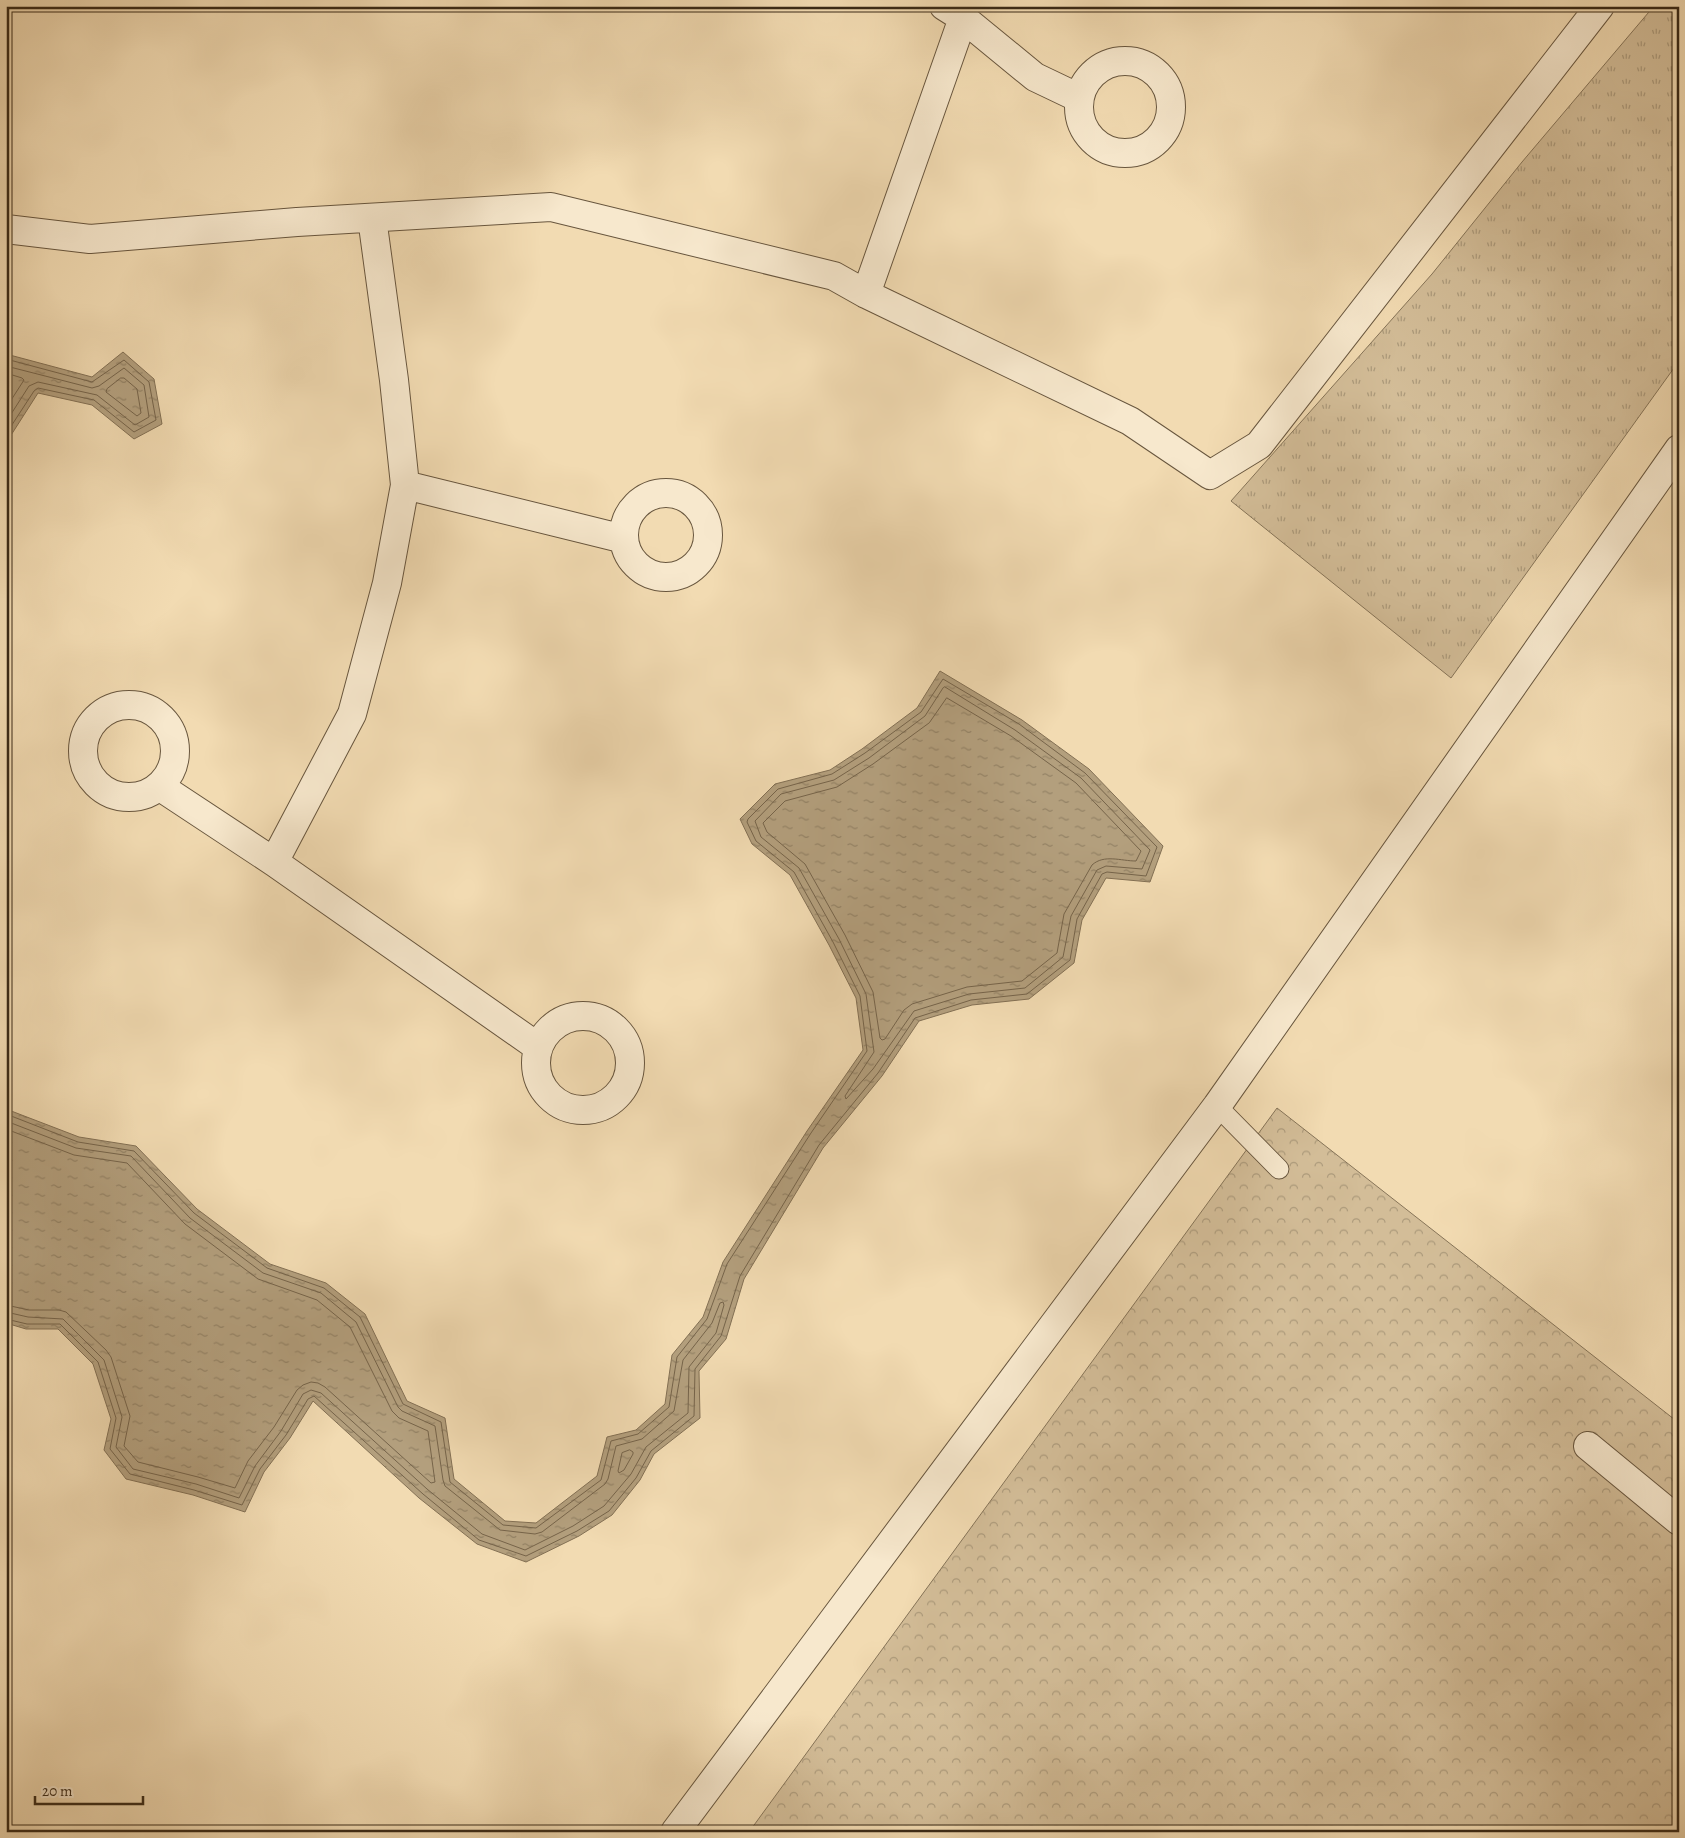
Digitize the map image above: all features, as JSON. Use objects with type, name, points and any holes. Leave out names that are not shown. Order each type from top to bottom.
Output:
[{"type":"street","points":[[6,229],[90,239],[551,207],[834,276],[866,294],[1130,421],[1210,475],[1259,445],[1600,6]]},
{"type":"street","points":[[866,294],[953,12],[1035,77],[1079,98]]},
{"type":"street","points":[[274,862],[352,714],[387,583],[405,485],[394,380],[372,218]]},
{"type":"street","points":[[676,1832],[1217,1106],[1676,459]]},
{"type":"street","points":[[405,485],[624,540]]},
{"type":"street","points":[[159,786],[274,862],[538,1047]]},
{"type":"street","points":[[1588,1446],[1679,1521]]},
{"type":"lane","points":[[1217,1106],[1279,1169]]},
{"type":"green space","points":[[1654,6],[1679,6],[1679,361],[1451,678],[1231,501],[1432,274],[1522,162]]},
{"type":"green space","points":[[1277,1108],[1679,1423],[1679,1832],[749,1832]]},
{"type":"water","points":[[123,352],[154,379],[162,424],[134,439],[92,405],[38,393],[6,443],[6,354],[92,377]]},
{"type":"water","points":[[940,671],[1022,720],[1089,769],[1163,846],[1150,882],[1106,878],[1082,920],[1074,963],[1029,999],[972,1005],[919,1021],[882,1076],[823,1148],[744,1279],[726,1339],[699,1371],[700,1418],[654,1454],[640,1480],[612,1515],[579,1536],[526,1562],[477,1544],[419,1498],[313,1401],[290,1438],[264,1472],[245,1512],[193,1495],[126,1479],[104,1450],[111,1419],[93,1364],[58,1329],[26,1329],[6,1323],[6,1109],[79,1137],[136,1146],[197,1209],[270,1264],[326,1283],[365,1314],[407,1401],[445,1418],[454,1479],[505,1521],[536,1523],[597,1476],[607,1437],[636,1430],[665,1404],[672,1355],[703,1317],[723,1262],[807,1131],[863,1050],[856,998],[829,945],[790,875],[752,844],[740,819],[775,784],[830,770],[862,749],[917,708]]},
{"type":"building","points":[[1515,6],[1543,6],[1540,10],[1520,10]]}]
